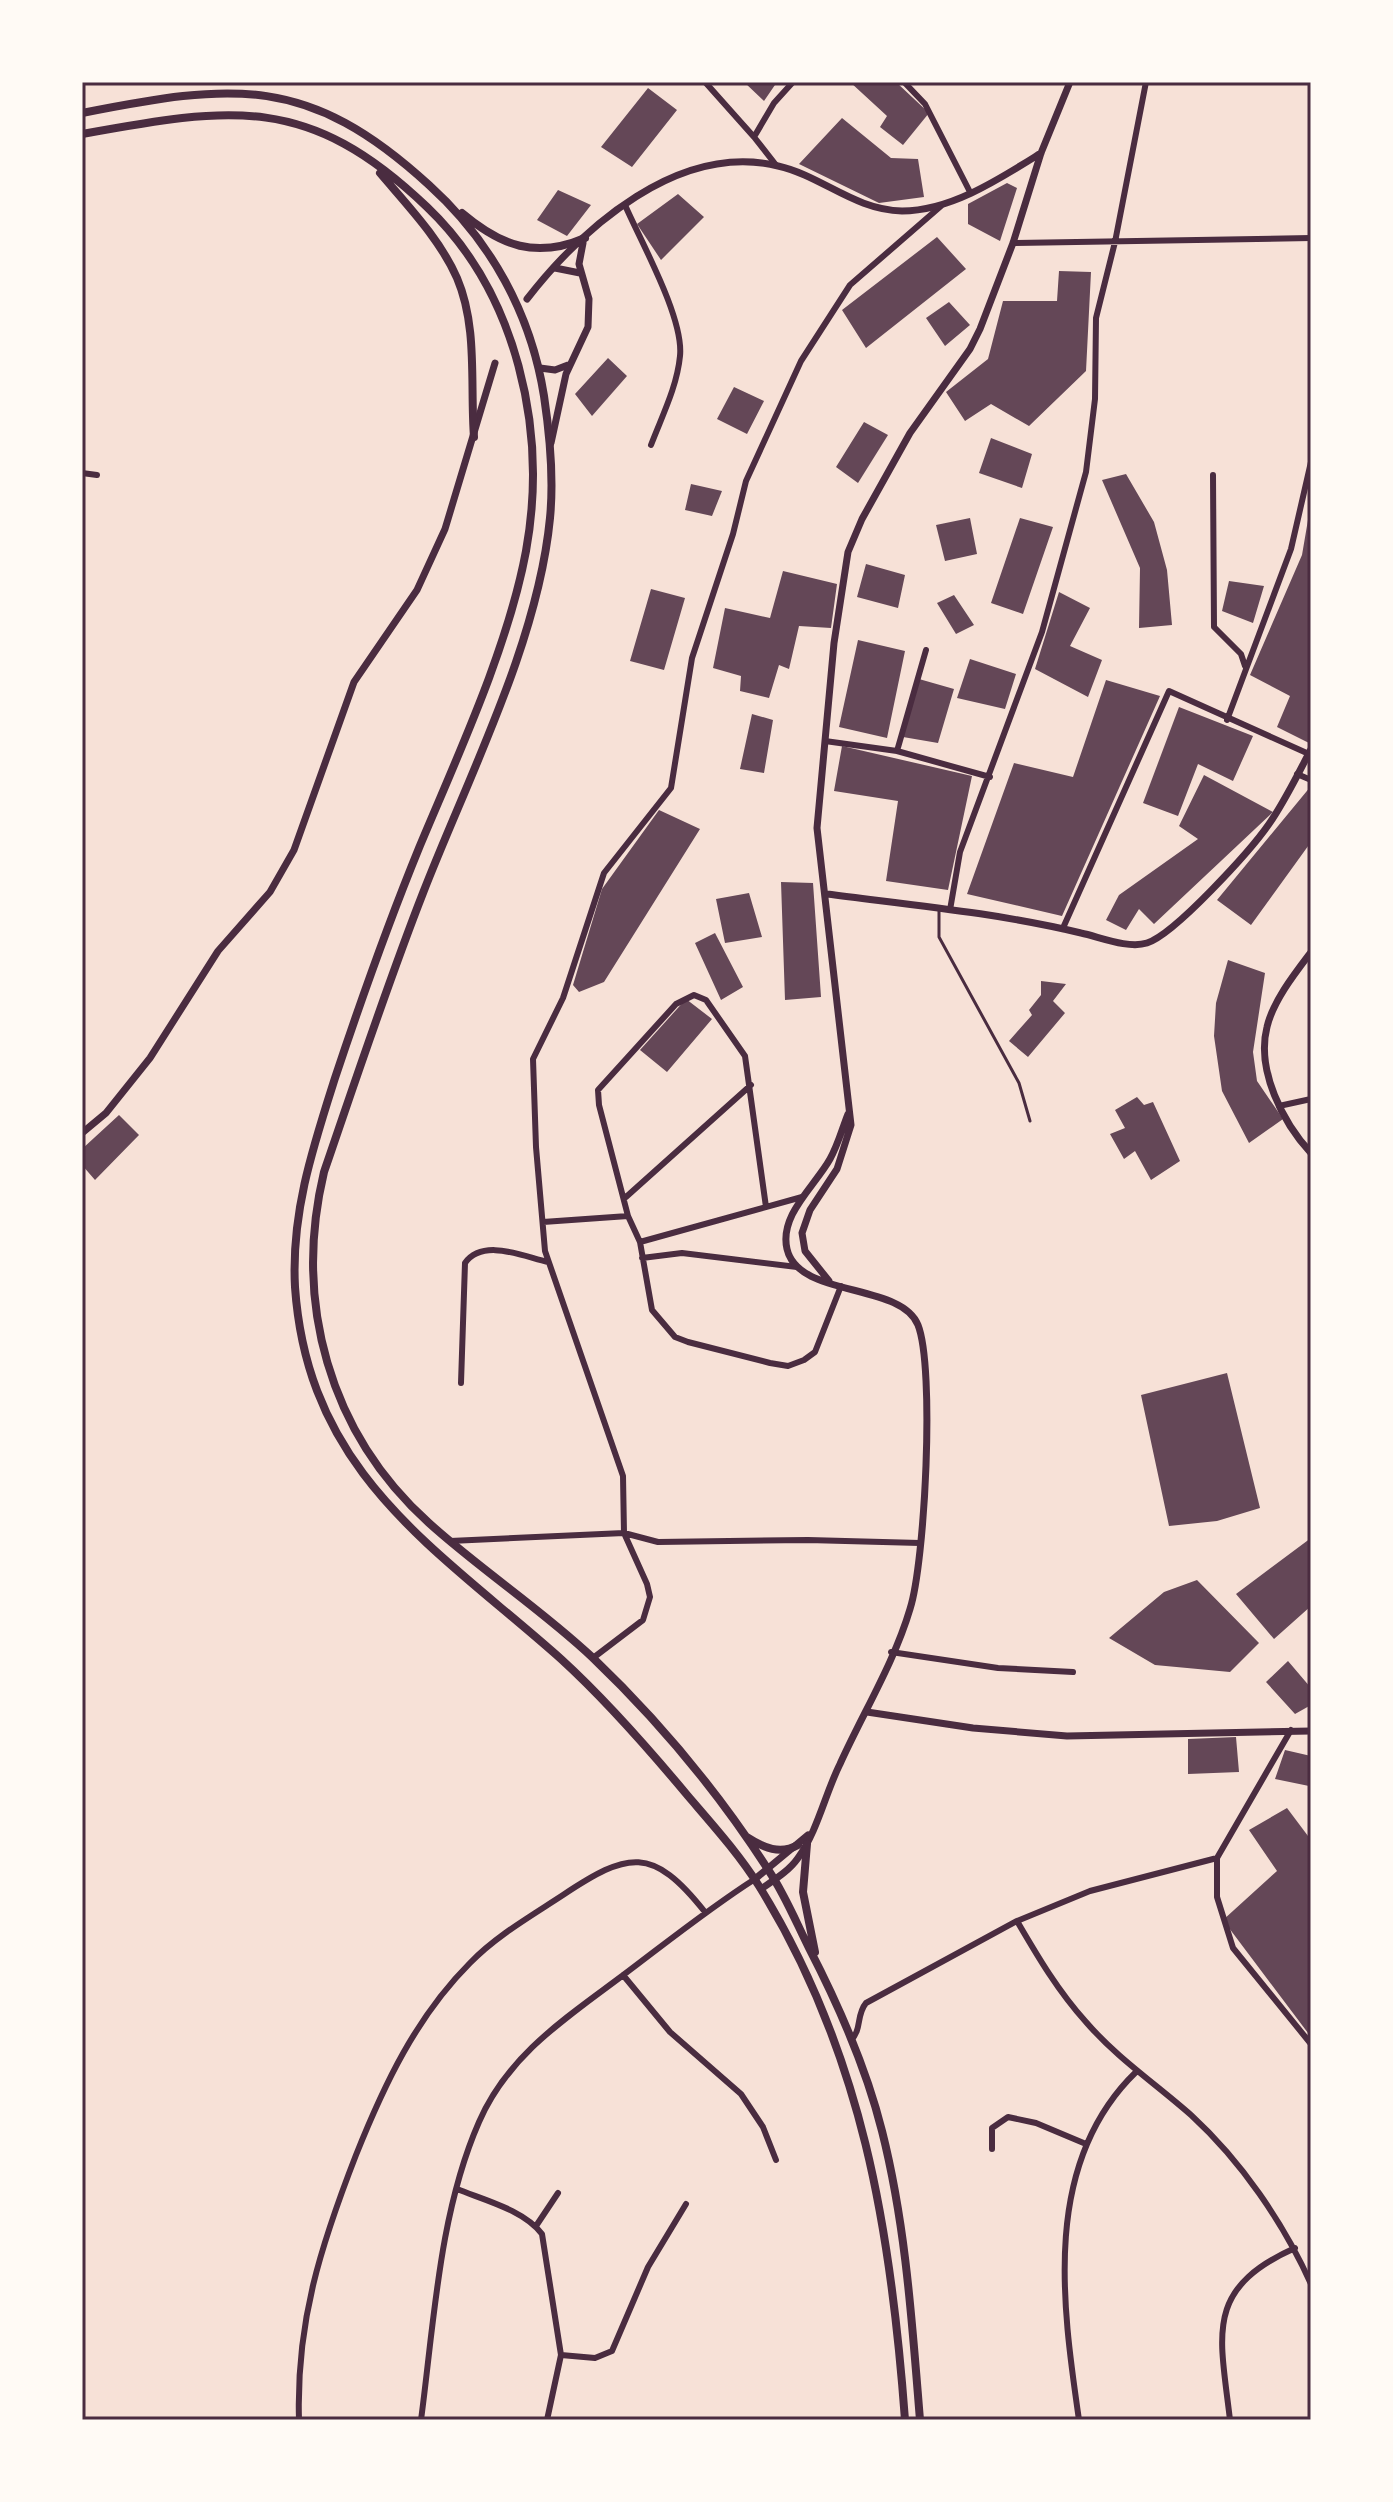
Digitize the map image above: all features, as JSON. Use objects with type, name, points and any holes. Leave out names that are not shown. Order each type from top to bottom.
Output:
[{"type":"main road","points":[[82,113],[213,92],[278,96],[308,105],[390,151],[481,228],[509,244],[529,250],[556,248],[585,238]]},
{"type":"main road","points":[[82,134],[197,114],[266,115],[306,127],[372,163],[404,186],[443,223],[490,288],[501,310],[520,375],[532,462],[531,508],[517,590],[469,725],[402,890],[344,1050],[303,1182],[294,1267],[301,1335],[309,1367],[336,1435],[357,1471],[412,1532],[605,1702],[662,1765],[761,1889],[813,1990],[844,2063],[868,2142],[882,2210],[897,2319],[905,2420]]},
{"type":"main road","points":[[372,163],[423,226],[456,277],[470,336],[474,437]]},
{"type":"main road","points":[[443,197],[479,239],[512,291],[540,368],[551,443],[550,518],[535,596],[478,759],[422,896],[324,1172],[314,1213],[312,1274],[322,1351],[346,1419],[385,1478],[450,1541],[593,1658],[681,1750],[775,1880],[818,1964],[851,2040],[882,2128],[909,2282],[920,2420]]},
{"type":"main road","points":[[402,890],[422,896]]},
{"type":"main road","points":[[745,1836],[775,1850],[787,1851],[802,1844],[803,1892],[818,1964]]},
{"type":"street","points":[[705,82],[776,165]]},
{"type":"street","points":[[754,137],[774,103],[793,82]]},
{"type":"street","points":[[904,82],[925,104],[970,192]]},
{"type":"street","points":[[1067,96],[1070,82]]},
{"type":"street","points":[[829,1281],[805,1251],[802,1233],[810,1210],[846,1147],[851,1125],[827,894],[817,828],[838,606],[848,552],[862,519],[910,433],[970,349],[1013,243],[1041,153],[1067,96],[1077,82]]},
{"type":"street","points":[[950,910],[960,852],[1042,632],[1086,472],[1095,399],[1096,318],[1115,242],[1146,82]]},
{"type":"street","points":[[527,299],[585,238],[625,205],[667,180],[709,166],[743,163],[776,165],[866,206],[904,211],[942,205],[1041,153]]},
{"type":"street","points":[[625,205],[675,319],[680,343],[673,388],[651,445]]},
{"type":"street","points":[[593,1658],[629,1632],[648,1609],[647,1584],[624,1533],[623,1476],[548,1262],[533,1059],[563,998],[604,873],[671,788],[692,658],[733,534],[746,481],[801,361],[850,285],[942,205]]},
{"type":"street","points":[[551,443],[570,364],[584,340],[590,313],[580,273],[580,255],[585,238]]},
{"type":"street","points":[[1013,243],[1311,238]]},
{"type":"street","points":[[556,248],[562,252],[564,259]]},
{"type":"street","points":[[555,268],[580,273]]},
{"type":"street","points":[[82,1133],[106,1113],[150,1058],[218,951],[270,892],[282,873],[310,812],[354,682],[429,567],[474,437],[495,363]]},
{"type":"street","points":[[540,368],[555,370],[570,364]]},
{"type":"street","points":[[1227,720],[1291,549],[1311,462]]},
{"type":"street","points":[[82,473],[97,475]]},
{"type":"street","points":[[1213,475],[1214,627],[1241,654],[1246,670]]},
{"type":"street","points":[[897,751],[926,650]]},
{"type":"street","points":[[827,894],[1063,928],[1138,945],[1161,937],[1267,826],[1310,752],[1227,720],[1169,691],[1063,928]]},
{"type":"street","points":[[825,741],[897,751],[990,777]]},
{"type":"street","points":[[1297,774],[1311,780]]},
{"type":"street","points":[[1311,952],[1271,1016],[1266,1032],[1267,1061],[1279,1106],[1311,1153]]},
{"type":"street","points":[[1301,965],[1311,968]]},
{"type":"street","points":[[766,1207],[745,1056],[706,1000],[694,995],[676,1004],[598,1090],[599,1105],[626,1197],[628,1216],[640,1242],[652,1310],[675,1337],[788,1366],[815,1352],[841,1286]]},
{"type":"street","points":[[626,1197],[751,1085]]},
{"type":"street","points":[[1279,1106],[1311,1099]]},
{"type":"street","points":[[761,1889],[796,1861],[802,1844],[814,1827],[839,1765],[867,1712],[910,1609],[920,1543],[926,1390],[918,1326],[905,1309],[811,1277],[790,1259],[786,1235],[804,1197],[830,1159],[849,1112]]},
{"type":"street","points":[[640,1242],[804,1197]]},
{"type":"street","points":[[543,1222],[628,1216]]},
{"type":"street","points":[[461,1383],[465,1263],[471,1254],[481,1249],[494,1250],[548,1262]]},
{"type":"street","points":[[642,1258],[682,1253],[798,1267]]},
{"type":"street","points":[[450,1541],[624,1533],[658,1542],[808,1540],[920,1543]]},
{"type":"street","points":[[891,1652],[998,1668],[1073,1672]]},
{"type":"street","points":[[867,1712],[973,1728],[1067,1736],[1311,1731]]},
{"type":"street","points":[[1291,1730],[1217,1858],[1217,1897],[1233,1948],[1311,2044]]},
{"type":"street","points":[[421,2420],[439,2269],[457,2189],[479,2120],[517,2061],[552,2027],[705,1912],[802,1844]]},
{"type":"street","points":[[851,2040],[858,2031],[861,2009],[875,1996],[1017,1921],[1090,1891],[1217,1858]]},
{"type":"street","points":[[299,2420],[306,2312],[320,2250],[397,2060],[444,1994],[470,1962],[499,1938],[611,1864],[634,1861],[659,1869],[691,1894],[705,1912]]},
{"type":"street","points":[[1017,1921],[1057,1987],[1087,2024],[1136,2072],[1213,2137],[1237,2163],[1295,2248],[1311,2284]]},
{"type":"street","points":[[623,1975],[670,2032],[741,2094],[763,2127],[776,2160]]},
{"type":"street","points":[[1079,2420],[1063,2308],[1063,2276],[1074,2184],[1086,2144],[1103,2107],[1136,2072]]},
{"type":"street","points":[[992,2149],[992,2128],[1008,2117],[1036,2123],[1086,2144]]},
{"type":"street","points":[[457,2189],[536,2226],[546,2248],[561,2355],[547,2420]]},
{"type":"street","points":[[536,2226],[558,2193]]},
{"type":"street","points":[[561,2355],[595,2358],[612,2351],[648,2267],[686,2204]]},
{"type":"street","points":[[1230,2420],[1222,2337],[1228,2302],[1249,2274],[1295,2248]]},
{"type":"lane","points":[[939,908],[939,937],[1019,1083],[1030,1121]]},
{"type":"building","points":[[744,82],[777,82],[764,101]]},
{"type":"building","points":[[850,82],[896,82],[929,113],[903,145],[880,127],[887,116]]},
{"type":"building","points":[[648,88],[677,110],[632,167],[601,147]]},
{"type":"building","points":[[842,118],[891,158],[918,159],[924,197],[879,203],[799,164]]},
{"type":"building","points":[[1007,183],[1017,188],[1000,241],[968,224],[968,204]]},
{"type":"building","points":[[558,190],[591,205],[567,236],[537,220]]},
{"type":"building","points":[[678,194],[704,217],[661,260],[637,224]]},
{"type":"building","points":[[937,237],[966,269],[866,348],[842,310]]},
{"type":"building","points":[[1059,271],[1091,272],[1086,371],[1029,426],[991,404],[965,421],[946,392],[988,359],[1003,301],[1057,301]]},
{"type":"building","points":[[949,302],[970,325],[945,346],[926,318]]},
{"type":"building","points":[[608,358],[627,376],[592,416],[575,394]]},
{"type":"building","points":[[734,387],[764,401],[747,434],[717,419]]},
{"type":"building","points":[[864,422],[888,435],[858,483],[836,467]]},
{"type":"building","points":[[991,438],[1032,454],[1022,488],[979,473]]},
{"type":"building","points":[[1126,474],[1154,522],[1167,570],[1172,625],[1139,628],[1140,568],[1102,480]]},
{"type":"building","points":[[691,484],[722,491],[712,516],[685,510]]},
{"type":"building","points":[[1309,514],[1309,743],[1277,727],[1290,696],[1250,675],[1302,555]]},
{"type":"building","points":[[970,518],[977,554],[945,561],[936,525]]},
{"type":"building","points":[[1020,518],[1053,527],[1023,614],[991,603]]},
{"type":"building","points":[[866,564],[905,575],[898,608],[857,597]]},
{"type":"building","points":[[783,571],[837,584],[831,628],[799,626],[789,669],[779,665],[769,698],[740,691],[741,676],[713,668],[725,608],[770,618]]},
{"type":"building","points":[[1229,581],[1264,586],[1253,623],[1222,611]]},
{"type":"building","points":[[651,589],[685,598],[664,670],[630,661]]},
{"type":"building","points":[[1059,592],[1090,608],[1070,646],[1102,660],[1088,697],[1035,669]]},
{"type":"building","points":[[954,595],[974,625],[956,634],[937,603]]},
{"type":"building","points":[[858,640],[905,651],[887,738],[839,727]]},
{"type":"building","points":[[970,659],[1016,674],[1005,709],[957,698]]},
{"type":"building","points":[[919,679],[954,689],[938,743],[903,737]]},
{"type":"building","points":[[1106,680],[1160,696],[1062,916],[967,894],[1014,763],[1073,777]]},
{"type":"building","points":[[1179,707],[1253,736],[1233,781],[1198,764],[1178,816],[1143,803]]},
{"type":"building","points":[[752,714],[773,720],[764,773],[740,769]]},
{"type":"building","points":[[842,746],[972,776],[948,890],[886,881],[898,801],[834,791]]},
{"type":"building","points":[[1204,775],[1273,812],[1154,924],[1139,909],[1126,930],[1106,920],[1119,895],[1198,839],[1179,826]]},
{"type":"building","points":[[1311,786],[1311,842],[1251,925],[1217,900]]},
{"type":"building","points":[[659,810],[700,829],[604,982],[579,992],[573,985],[602,889]]},
{"type":"building","points":[[781,882],[813,883],[821,997],[785,1000]]},
{"type":"building","points":[[749,893],[762,937],[725,943],[716,899]]},
{"type":"building","points":[[715,933],[743,987],[721,1000],[695,943]]},
{"type":"building","points":[[1228,960],[1265,973],[1253,1052],[1257,1081],[1283,1119],[1249,1143],[1222,1091],[1214,1036],[1216,1003]]},
{"type":"building","points":[[1041,981],[1066,984],[1053,1001],[1065,1013],[1028,1057],[1009,1041],[1032,1015],[1029,1010],[1041,995]]},
{"type":"building","points":[[686,999],[712,1019],[667,1072],[640,1050]]},
{"type":"building","points":[[1137,1097],[1144,1105],[1153,1102],[1180,1161],[1151,1180],[1135,1151],[1124,1159],[1110,1134],[1125,1128],[1115,1110]]},
{"type":"building","points":[[119,1115],[139,1135],[95,1180],[82,1165],[82,1149]]},
{"type":"building","points":[[1227,1373],[1260,1508],[1217,1521],[1169,1526],[1141,1395]]},
{"type":"building","points":[[1311,1538],[1311,1606],[1274,1639],[1236,1594]]},
{"type":"building","points":[[1197,1580],[1259,1643],[1230,1672],[1155,1665],[1109,1638],[1164,1592]]},
{"type":"building","points":[[1288,1661],[1311,1688],[1311,1705],[1295,1714],[1266,1682]]},
{"type":"building","points":[[1236,1737],[1239,1772],[1188,1774],[1188,1739]]},
{"type":"building","points":[[1285,1750],[1311,1756],[1309,1786],[1275,1779]]},
{"type":"building","points":[[1287,1808],[1311,1840],[1311,2037],[1223,1920],[1277,1871],[1249,1830]]}]
